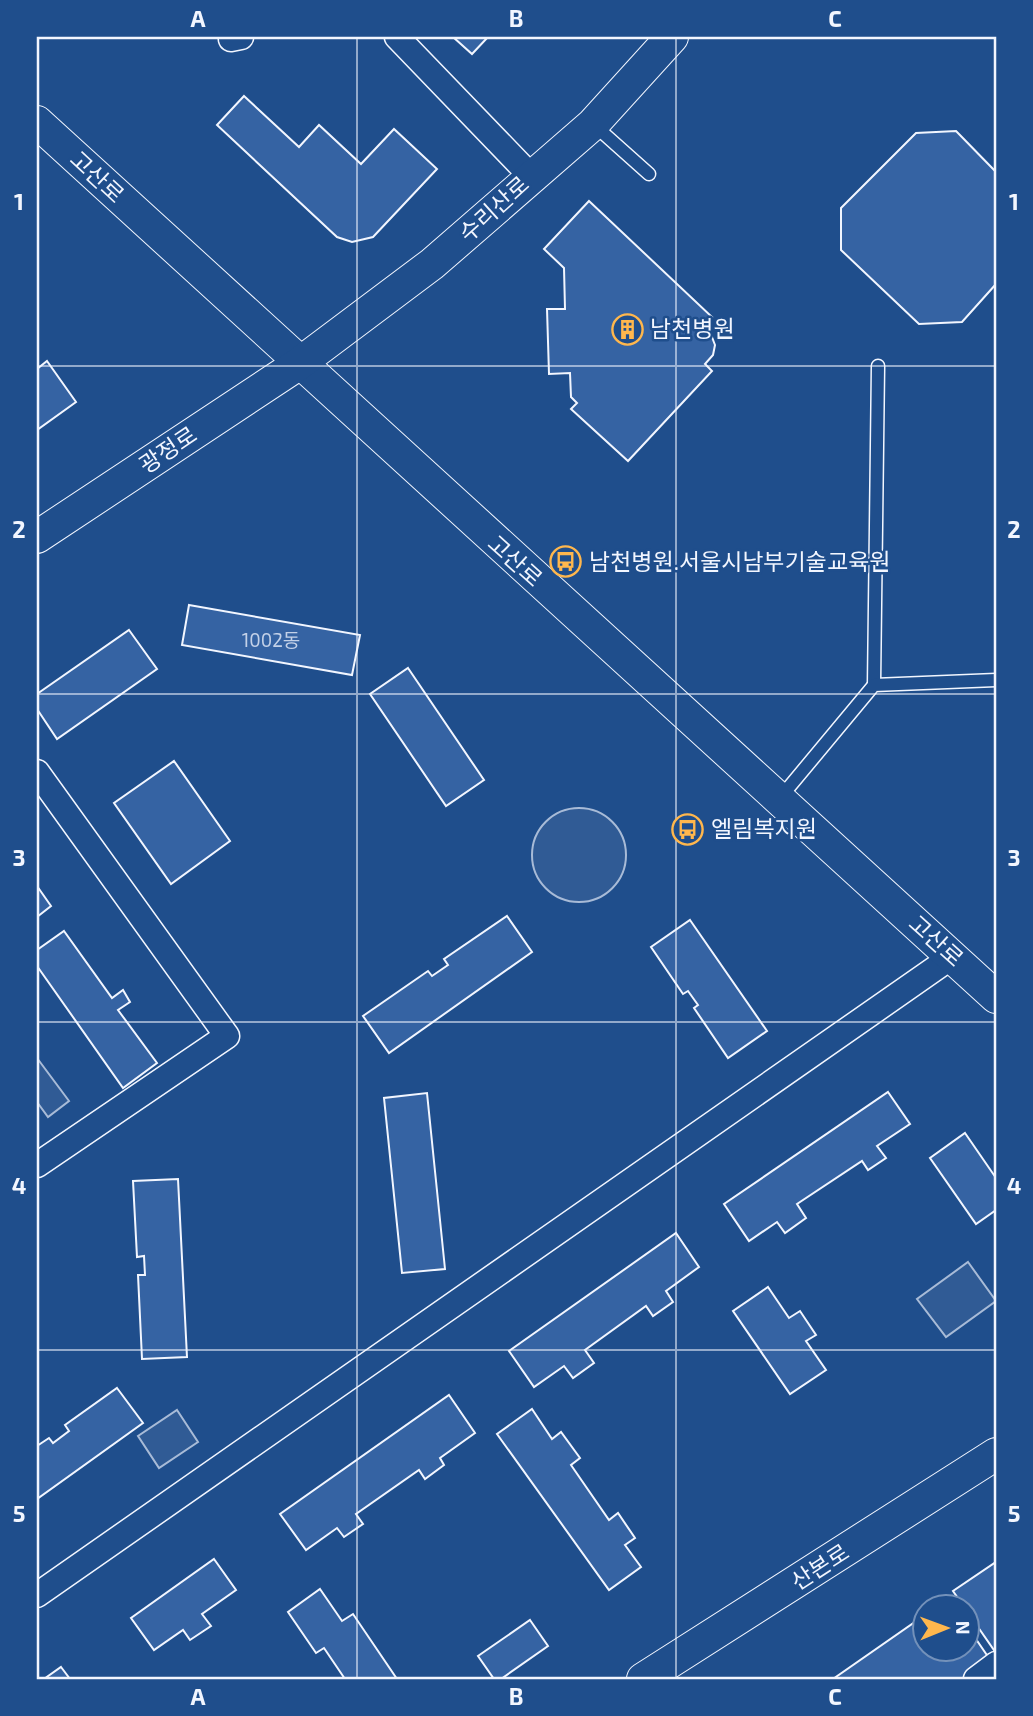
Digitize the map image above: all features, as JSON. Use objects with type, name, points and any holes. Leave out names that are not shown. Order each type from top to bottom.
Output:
[{"type":"street","points":[[397,37],[531,176]]},
{"type":"street","name":"수리산로","points":[[300,363],[432,264],[593,124],[672,37]]},
{"type":"street","name":"고산로","points":[[37,122],[778,801],[996,997]]},
{"type":"street","name":"광정로","points":[[37,537],[300,363]]},
{"type":"street","points":[[37,772],[227,1036],[37,1165]]},
{"type":"street","points":[[37,1595],[953,956]]},
{"type":"street","name":"산본로","points":[[643,1679],[996,1454]]},
{"type":"street","points":[[976,1679],[996,1664]]},
{"type":"lane","points":[[593,124],[649,174]]},
{"type":"lane","points":[[778,801],[874,685],[878,366]]},
{"type":"lane","points":[[874,685],[996,680]]},
{"type":"shaded area","points":[[579,808],[597,812],[612,822],[622,837],[626,855],[622,873],[612,888],[597,898],[579,902],[561,898],[546,888],[536,873],[532,855],[536,837],[546,822],[561,812]]},
{"type":"shaded area","points":[[37,1058],[69,1101],[48,1117],[37,1102]]},
{"type":"shaded area","points":[[968,1262],[996,1301],[946,1337],[917,1299]]},
{"type":"shaded area","points":[[177,1410],[198,1442],[159,1468],[138,1436]]},
{"type":"building","points":[[453,37],[488,37],[472,54]]},
{"type":"building","points":[[244,96],[299,147],[319,125],[361,164],[394,129],[437,169],[373,237],[352,242],[337,237],[217,125]]},
{"type":"building","points":[[956,131],[996,172],[996,284],[962,322],[919,324],[841,250],[841,208],[916,133]]},
{"type":"building","name":"남천병원","points":[[589,201],[712,317],[704,326],[710,332],[715,345],[713,355],[705,364],[712,371],[628,461],[571,409],[577,403],[571,397],[570,373],[549,374],[547,309],[565,309],[564,268],[544,249]]},
{"type":"building","points":[[47,361],[76,402],[37,430],[37,369]]},
{"type":"building","points":[[189,605],[360,635],[352,675],[182,645]]},
{"type":"building","points":[[129,630],[157,669],[57,739],[37,709],[37,694]]},
{"type":"building","points":[[408,668],[484,780],[446,806],[370,694]]},
{"type":"building","points":[[174,761],[230,841],[171,884],[114,803]]},
{"type":"building","points":[[37,886],[51,906],[37,917]]},
{"type":"building","points":[[507,916],[532,952],[389,1053],[363,1016],[428,971],[432,976],[448,965],[444,959]]},
{"type":"building","points":[[690,920],[767,1031],[728,1058],[694,1008],[698,1005],[688,991],[683,994],[651,947]]},
{"type":"building","points":[[64,931],[112,998],[123,990],[130,1002],[118,1010],[157,1063],[123,1088],[37,966],[37,950]]},
{"type":"building","points":[[888,1092],[910,1124],[877,1146],[886,1158],[868,1170],[862,1161],[797,1204],[806,1218],[785,1233],[777,1222],[749,1241],[724,1204]]},
{"type":"building","points":[[427,1093],[445,1269],[402,1273],[384,1098]]},
{"type":"building","points":[[965,1133],[996,1178],[996,1210],[976,1224],[930,1158]]},
{"type":"building","points":[[178,1179],[187,1357],[142,1359],[138,1275],[145,1275],[144,1256],[137,1257],[133,1181]]},
{"type":"building","points":[[676,1233],[699,1267],[666,1291],[673,1302],[653,1316],[646,1306],[585,1350],[594,1363],[573,1378],[564,1366],[534,1387],[509,1351]]},
{"type":"building","points":[[768,1287],[789,1318],[800,1311],[816,1335],[806,1341],[826,1370],[790,1394],[733,1311]]},
{"type":"building","points":[[117,1388],[143,1423],[37,1499],[37,1446],[49,1438],[53,1443],[69,1431],[65,1425]]},
{"type":"building","points":[[449,1395],[475,1433],[440,1458],[444,1465],[425,1479],[419,1470],[356,1514],[363,1524],[344,1537],[337,1528],[306,1550],[280,1514]]},
{"type":"building","points":[[532,1409],[552,1439],[561,1432],[580,1458],[571,1465],[609,1520],[618,1513],[635,1538],[625,1545],[641,1567],[609,1590],[497,1434]]},
{"type":"building","points":[[214,1559],[236,1590],[202,1614],[211,1626],[190,1640],[183,1630],[154,1650],[131,1618]]},
{"type":"building","points":[[996,1562],[996,1653],[981,1631],[981,1594],[955,1594],[953,1591]]},
{"type":"building","points":[[320,1589],[342,1621],[353,1614],[397,1679],[345,1679],[324,1648],[316,1653],[288,1612]]},
{"type":"building","points":[[530,1620],[548,1646],[501,1679],[494,1679],[478,1656]]},
{"type":"building","points":[[911,1625],[911,1664],[981,1664],[981,1646],[993,1664],[972,1679],[833,1679]]},
{"type":"building","points":[[61,1667],[70,1679],[44,1679]]},
{"type":"place","name":"남천병원","points":[[627,329]]},
{"type":"place","name":"남천병원.서울시남부기술교육원","points":[[566,562]]},
{"type":"place","name":"엘림복지원","points":[[688,829]]}]
